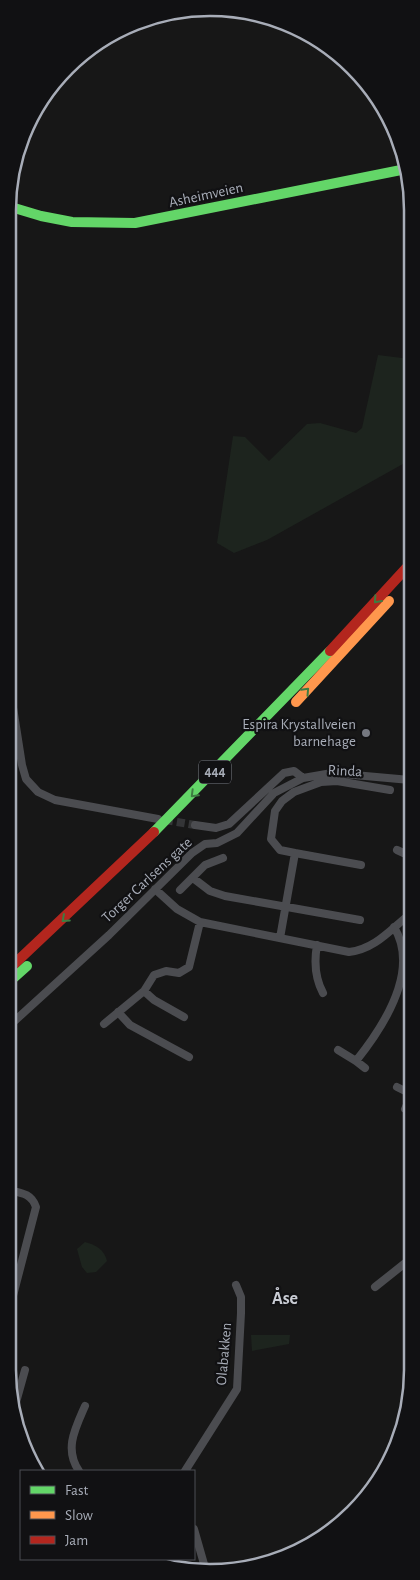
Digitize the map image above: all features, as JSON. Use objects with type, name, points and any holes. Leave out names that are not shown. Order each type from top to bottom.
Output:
[{"type":"main road","name":"Asheimveien","points":[[16,209],[41,217],[68,222],[135,224],[400,170]]},
{"type":"main road","name":"444","points":[[16,963],[80,905],[221,767],[404,570]]},
{"type":"main road","points":[[289,710],[404,584]]},
{"type":"main road","points":[[131,869],[192,808]]},
{"type":"main road","points":[[16,976],[64,932]]},
{"type":"street","points":[[16,726],[26,779],[38,792],[54,800],[158,819]]},
{"type":"street","points":[[195,825],[216,828],[229,824],[284,773],[294,771],[303,778]]},
{"type":"street","name":"Torger Carlsens gate","points":[[16,1020],[109,935],[192,853],[205,844],[217,843],[237,833],[274,793],[303,778],[332,773],[404,781]]},
{"type":"street","name":"Rinda","points":[[361,865],[280,850],[272,839],[275,810],[282,801],[294,792],[321,782],[337,781],[390,790]]},
{"type":"street","points":[[397,850],[404,853]]},
{"type":"street","points":[[280,938],[295,853]]},
{"type":"street","points":[[180,890],[205,865],[223,858]]},
{"type":"street","points":[[193,878],[210,891],[360,920]]},
{"type":"street","points":[[155,889],[177,909],[200,922],[349,952],[372,946],[404,919]]},
{"type":"street","points":[[104,1024],[144,990],[157,973],[179,973],[189,967],[200,922]]},
{"type":"street","points":[[394,927],[404,942]]},
{"type":"street","points":[[317,945],[315,958],[317,976],[323,993]]},
{"type":"street","points":[[356,1061],[389,1015],[404,980]]},
{"type":"street","points":[[144,990],[154,1000],[184,1017]]},
{"type":"street","points":[[118,1012],[130,1025],[189,1057]]},
{"type":"street","points":[[338,1050],[365,1068]]},
{"type":"street","points":[[397,1087],[404,1090]]},
{"type":"street","points":[[16,1192],[26,1194],[33,1199],[36,1207],[16,1284]]},
{"type":"street","points":[[375,1287],[404,1264]]},
{"type":"street","name":"Olabakken","points":[[186,1470],[237,1389],[241,1297],[236,1285]]},
{"type":"street","points":[[18,1395],[25,1370]]},
{"type":"street","points":[[77,1470],[72,1460],[70,1446],[84,1406]]},
{"type":"street","points":[[195,1532],[204,1564]]},
{"type":"shaded area","points":[[378,355],[404,358],[404,463],[267,540],[234,553],[217,543],[233,436],[245,437],[269,461],[307,424],[320,423],[356,433],[362,428]]},
{"type":"shaded area","points":[[85,1242],[99,1248],[106,1257],[107,1261],[96,1272],[87,1273],[82,1267],[77,1249]]},
{"type":"shaded area","points":[[251,1335],[290,1335],[289,1344],[252,1351]]},
{"type":"tunnel","points":[[165,820],[195,825]]},
{"type":"traffic: fast","points":[[16,209],[72,222],[135,223],[400,170]]},
{"type":"traffic: fast","points":[[154,832],[330,651]]},
{"type":"traffic: fast","points":[[16,976],[27,966]]},
{"type":"traffic: slow","points":[[296,702],[389,601]]},
{"type":"traffic: jam","points":[[330,651],[404,571]]},
{"type":"traffic: jam","points":[[16,962],[154,832]]},
{"type":"place","name":"Espira Krystallveien barnehage","points":[[366,733]]},
{"type":"district","name":"Åse","points":[[285,1299]]}]
